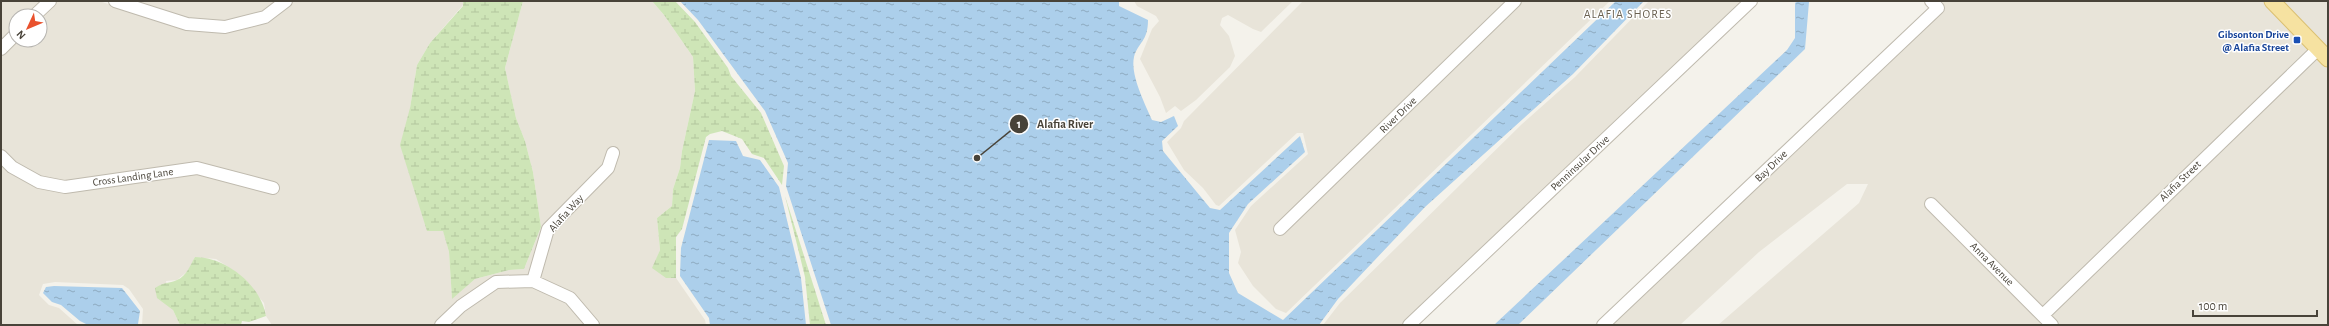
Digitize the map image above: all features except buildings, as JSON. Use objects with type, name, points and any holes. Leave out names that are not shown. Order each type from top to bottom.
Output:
[{"type":"main road","points":[[2272,1],[2323,54]]},
{"type":"street","points":[[43,8],[50,1]]},
{"type":"street","points":[[115,1],[187,24],[224,27],[265,17],[286,1]]},
{"type":"street","name":"River Drive","points":[[1280,229],[1515,1]]},
{"type":"street","name":"Penninsular Drive","points":[[1409,325],[1751,1]]},
{"type":"street","name":"Bay Drive","points":[[1604,325],[1934,4]]},
{"type":"street","name":"Alafia Street","points":[[2043,315],[2323,54]]},
{"type":"street","name":"Alafia Way","points":[[533,281],[548,229],[608,168],[613,153]]},
{"type":"street","name":"Cross Landing Lane","points":[[1,156],[12,167],[39,182],[65,187],[197,168],[272,188]]},
{"type":"street","name":"Anna Avenue","points":[[1931,204],[2052,325]]},
{"type":"street","points":[[441,325],[461,306],[496,282],[533,281],[570,298],[593,325]]},
{"type":"shaded area","points":[[1,1],[44,1],[37,8],[8,8],[8,36],[1,43]]},
{"type":"shaded area","points":[[99,1],[186,29],[267,20],[293,1],[463,1],[463,5],[430,43],[417,65],[410,108],[449,252],[452,298],[475,279],[509,270],[524,269],[541,227],[533,172],[525,141],[516,118],[505,68],[523,1],[652,1],[664,15],[693,57],[695,91],[682,151],[680,168],[673,189],[672,206],[657,218],[660,250],[653,268],[666,277],[676,278],[705,320],[706,325],[598,325],[538,278],[552,231],[612,169],[619,150],[610,148],[604,166],[545,226],[530,276],[497,278],[458,303],[435,325],[272,325],[266,316],[264,303],[239,274],[216,259],[195,257],[188,271],[177,280],[166,281],[173,310],[180,325],[142,325],[143,309],[129,289],[123,285],[55,282],[43,284],[39,295],[49,305],[59,308],[78,325],[1,325],[1,163],[37,186],[196,173],[275,193],[278,185],[198,164],[65,183],[41,177],[15,163],[1,149],[1,55],[8,48],[48,48],[48,8],[54,2]]},
{"type":"shaded area","points":[[130,1],[278,1],[263,13],[225,23],[188,20]]},
{"type":"shaded area","points":[[1134,1],[1293,1],[1261,32],[1228,15],[1222,18],[1220,25],[1229,36],[1235,56],[1230,67],[1196,100],[1181,111],[1175,106],[1166,113],[1160,97],[1140,59],[1152,29],[1159,21],[1156,16],[1137,6]]},
{"type":"shaded area","points":[[1303,1],[1509,1],[1274,230],[1280,236],[1522,1],[1610,1],[1286,313],[1276,309],[1253,286],[1238,263],[1241,252],[1235,230],[1251,206],[1308,154],[1303,133],[1297,133],[1219,206],[1216,205],[1203,188],[1184,170],[1167,142],[1181,128],[1184,121]]},
{"type":"shaded area","points":[[1649,1],[1745,1],[1403,325],[1323,325],[1340,303],[1522,124],[1575,77]]},
{"type":"shaded area","points":[[1944,1],[2265,1],[2312,49],[2043,309],[1932,197],[1925,204],[2046,325],[1718,325],[1859,203],[1868,184],[1847,184],[1759,252],[1680,325],[1610,325],[1944,8],[1941,4]]},
{"type":"shaded area","points":[[2279,1],[2328,1],[2328,51]]},
{"type":"shaded area","points":[[2318,55],[2328,66],[2328,325],[2059,325],[2049,315]]},
{"type":"shaded area","points":[[532,285],[567,302],[586,325],[447,325],[463,310],[497,287]]},
{"type":"green space","points":[[463,1],[523,1],[505,68],[516,118],[525,141],[533,172],[541,227],[524,269],[509,270],[475,279],[452,299],[449,252],[443,231],[427,231],[400,145],[410,108],[417,65],[430,43],[463,6]]},
{"type":"green space","points":[[652,1],[675,1],[695,22],[728,68],[731,76],[761,113],[784,166],[782,185],[764,158],[752,154],[742,139],[722,131],[710,134],[706,137],[682,229],[676,237],[676,278],[666,278],[652,268],[660,250],[657,218],[672,206],[673,189],[680,168],[682,151],[695,91],[693,57],[664,15]]},
{"type":"green space","points":[[785,196],[826,325],[810,325],[805,277]]},
{"type":"green space","points":[[195,257],[207,258],[218,262],[230,267],[240,275],[250,284],[257,294],[263,305],[266,316],[249,322],[242,321],[241,325],[180,325],[173,310],[157,298],[155,288],[183,276]]},
{"type":"water","points":[[680,1],[1119,1],[1119,6],[1148,20],[1148,27],[1145,37],[1136,52],[1133,64],[1136,81],[1152,120],[1161,122],[1174,116],[1178,126],[1162,141],[1163,151],[1210,208],[1220,210],[1300,136],[1305,152],[1248,204],[1229,233],[1229,273],[1238,293],[1283,320],[1616,1],[1644,1],[1573,74],[1425,207],[1338,299],[1319,325],[831,325],[786,186],[788,163],[765,111],[698,20]]},
{"type":"water","points":[[1798,1],[1809,2],[1805,49],[1518,325],[1494,325],[1787,50],[1795,38],[1795,3]]},
{"type":"water","points":[[709,140],[736,141],[743,156],[760,160],[779,187],[801,278],[806,325],[710,325],[709,318],[680,276],[681,248]]},
{"type":"water","points":[[46,287],[122,288],[140,311],[138,324],[88,325],[80,321],[61,305],[52,302],[43,293]]},
{"type":"place","name":"Gibsonton Drive @ Alafia Street","points":[[2297,40]]},
{"type":"place","name":"Alafia River","points":[[977,158]]},
{"type":"district","name":"ALAFIA SHORES","points":[[1628,14]]}]
